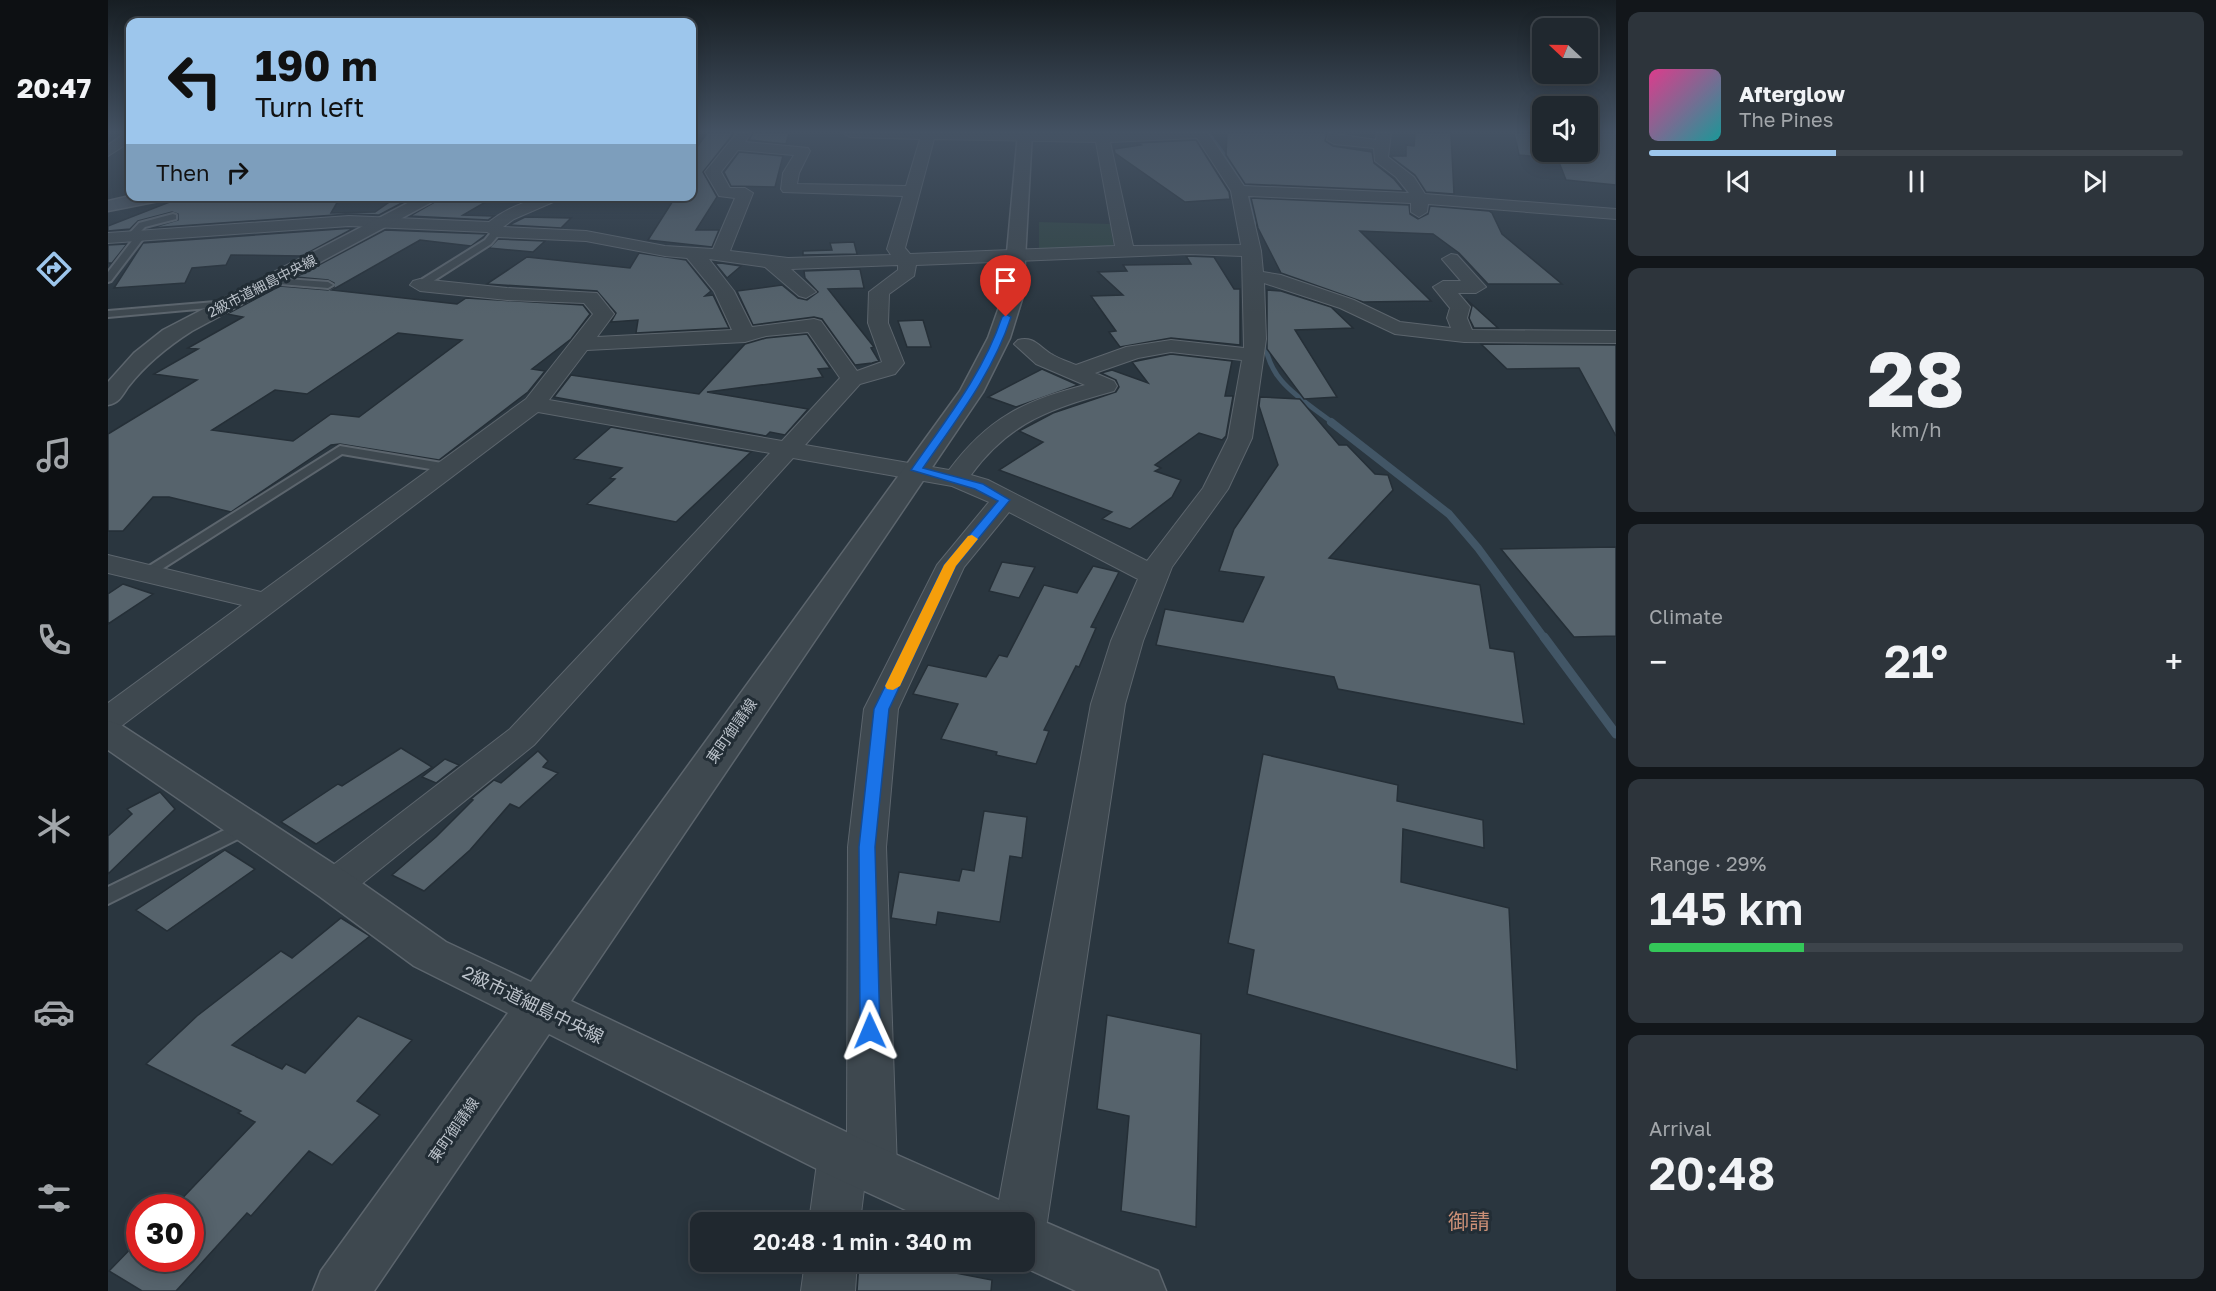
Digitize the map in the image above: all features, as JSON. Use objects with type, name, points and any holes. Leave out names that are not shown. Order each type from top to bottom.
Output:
[{"type":"main road","points":[[108,206],[133,201]]},
{"type":"street","points":[[719,255],[745,194],[730,193]]},
{"type":"street","points":[[334,885],[522,736],[852,379],[887,369],[893,363],[878,323],[879,292],[908,272],[907,261],[896,249],[912,193]]},
{"type":"street","name":"東町御請線","points":[[340,1291],[971,392],[999,338],[1013,296],[1020,193]]},
{"type":"street","points":[[1113,193],[1125,251]]},
{"type":"street","points":[[1024,1212],[1108,704],[1127,641],[1158,566],[1215,489],[1239,438],[1256,339],[1251,213],[1240,193]]},
{"type":"street","points":[[1297,193],[1419,198],[1616,214]]},
{"type":"street","points":[[1350,212],[1421,212],[1417,193]]},
{"type":"street","name":"2級市道細島中央線","points":[[108,399],[131,365],[152,346],[227,304],[426,201]]},
{"type":"street","points":[[494,229],[508,215],[545,201]]},
{"type":"street","points":[[108,238],[349,221],[585,236],[648,249],[818,264],[1125,251],[1253,263],[1274,279],[1347,304],[1395,328],[1464,336],[1616,337]]},
{"type":"street","points":[[693,253],[712,271],[730,299],[745,336]]},
{"type":"street","points":[[1450,259],[1476,287],[1443,288],[1460,307],[1457,318],[1464,336]]},
{"type":"street","points":[[770,261],[806,292]]},
{"type":"street","points":[[108,719],[534,404],[583,344],[604,314],[590,297],[507,294],[420,285]]},
{"type":"street","points":[[583,344],[745,336],[763,330],[814,325],[852,379]]},
{"type":"street","points":[[956,479],[970,457],[994,432],[1018,414],[1106,386],[1044,359],[1025,344]]},
{"type":"street","points":[[1075,373],[1134,352],[1171,346],[1253,355]]},
{"type":"street","points":[[534,404],[916,470],[956,479],[979,486],[1154,576]]},
{"type":"street","points":[[839,1212],[857,1163],[867,847],[881,709],[951,565],[1005,500]]},
{"type":"street","points":[[108,564],[266,602]]},
{"type":"street","name":"2級市道細島中央線","points":[[108,733],[334,885],[430,954],[857,1163],[967,1212]]},
{"type":"street","points":[[1035,1244],[1132,1290]]},
{"type":"street","points":[[828,1291],[830,1272]]},
{"type":"lane","points":[[108,279],[142,225],[173,217]]},
{"type":"lane","points":[[420,285],[488,242],[494,229]]},
{"type":"lane","points":[[272,281],[328,285]]},
{"type":"lane","points":[[108,314],[227,304]]},
{"type":"lane","points":[[146,573],[340,450],[448,468]]},
{"type":"lane","points":[[108,896],[247,826]]},
{"type":"green space","points":[[1039,222],[1110,224],[1114,249],[1039,252]]},
{"type":"building","points":[[696,193],[715,193],[717,197],[696,230],[719,230],[712,247],[648,240],[673,201],[696,201]]},
{"type":"building","points":[[1172,193],[1229,193],[1230,199],[1185,202]]},
{"type":"building","points":[[1251,198],[1409,205],[1410,214],[1418,219],[1428,214],[1430,206],[1489,211],[1502,234],[1562,284],[1488,284],[1459,253],[1433,234],[1360,231],[1431,301],[1363,302],[1281,273],[1258,228]]},
{"type":"building","points":[[172,201],[338,201],[331,213],[375,212],[391,201],[406,201],[379,215],[349,214],[151,228],[178,220],[178,214],[172,212],[138,221],[130,229],[108,231],[108,226]]},
{"type":"building","points":[[436,201],[487,201],[463,215],[494,216],[488,220],[410,216]]},
{"type":"building","points":[[525,217],[571,218],[561,228],[509,225]]},
{"type":"building","points":[[354,228],[302,256],[231,255],[226,265],[192,268],[185,283],[114,288],[143,243]]},
{"type":"building","points":[[385,230],[487,234],[471,246],[420,240],[332,290],[457,304],[466,298],[583,305],[590,314],[571,339],[532,369],[545,371],[528,392],[439,460],[340,444],[331,445],[231,512],[169,497],[153,497],[123,531],[108,531],[108,434],[197,380],[154,374],[198,349],[188,348],[243,317],[227,314],[280,286],[328,290],[334,287],[334,283],[328,280],[296,277]],"holes":[[[398,333],[462,340],[359,417],[331,414],[293,441],[212,430],[275,390],[307,394]]]},
{"type":"building","points":[[498,239],[545,241],[533,252],[489,248]]},
{"type":"building","points":[[854,242],[857,254],[803,255],[803,251],[832,250],[830,243]]},
{"type":"building","points":[[127,244],[112,263],[108,263],[108,245]]},
{"type":"building","points":[[639,253],[686,260],[711,291],[705,296],[713,295],[729,328],[636,333],[638,320],[611,322],[616,313],[597,291],[487,284],[527,257],[630,268]]},
{"type":"building","points":[[1186,256],[1214,257],[1234,289],[1240,289],[1240,345],[1171,338],[1120,347],[1109,332],[1116,331],[1091,296],[1123,295],[1098,272],[1127,271],[1123,265],[1191,264]]},
{"type":"building","points":[[714,262],[741,266],[727,278]]},
{"type":"building","points":[[860,269],[864,288],[828,289],[874,347],[871,348],[879,361],[872,363],[855,365],[822,319],[814,317],[753,325],[737,291],[782,285],[798,298],[807,300],[818,292],[805,278],[804,271]]},
{"type":"building","points":[[1267,290],[1281,291],[1331,307],[1353,328],[1295,330],[1337,397],[1304,399],[1267,349]]},
{"type":"building","points":[[1466,299],[1498,328],[1474,328],[1469,318],[1472,306]]},
{"type":"building","points":[[923,320],[931,347],[907,347],[898,321]]},
{"type":"building","points":[[807,334],[830,368],[818,369],[823,377],[707,392],[808,409],[785,435],[770,432],[766,436],[554,397],[571,375],[699,394],[745,344],[766,338]]},
{"type":"building","points":[[1481,344],[1616,345],[1616,436],[1579,368],[1507,369]]},
{"type":"building","points":[[1171,354],[1232,361],[1225,396],[1233,396],[1226,436],[1222,440],[1199,433],[1155,465],[1161,468],[1155,471],[1181,480],[1172,497],[1130,529],[1102,519],[1112,512],[999,470],[1043,442],[1019,431],[1053,413],[1116,392],[1119,387],[1116,380],[1101,373],[1112,370],[1148,383],[1132,362]]},
{"type":"building","points":[[1042,369],[1078,385],[1016,407],[988,397]]},
{"type":"building","points":[[1260,397],[1300,399],[1339,445],[1347,445],[1375,474],[1388,475],[1393,490],[1329,558],[1480,585],[1490,648],[1514,652],[1524,724],[1338,689],[1334,677],[1156,645],[1165,609],[1243,622],[1264,577],[1219,571],[1234,529],[1278,465],[1259,406]]},
{"type":"building","points":[[611,427],[751,452],[676,522],[587,504],[615,479],[610,478],[622,468],[574,459]]},
{"type":"building","points":[[1616,547],[1616,636],[1574,637],[1501,549]]},
{"type":"building","points":[[1002,562],[1035,567],[1019,598],[989,591]]},
{"type":"building","points":[[1093,566],[1119,572],[1091,627],[1096,628],[1079,667],[1076,666],[1044,730],[1049,731],[1036,764],[941,739],[958,704],[913,694],[928,665],[986,677],[999,655],[1007,657],[1044,585],[1077,593]]},
{"type":"building","points":[[123,584],[153,594],[108,624],[108,594]]},
{"type":"building","points":[[401,748],[432,767],[316,844],[281,822],[338,784],[342,786]]},
{"type":"building","points":[[538,751],[548,761],[543,767],[558,773],[519,808],[510,804],[470,850],[424,891],[392,875],[436,837],[473,800],[471,799],[494,780],[501,783]]},
{"type":"building","points":[[1263,754],[1398,785],[1397,801],[1483,820],[1484,848],[1403,829],[1401,882],[1509,908],[1517,1070],[1247,994],[1254,950],[1228,943]]},
{"type":"building","points":[[445,759],[459,765],[436,783],[422,777]]},
{"type":"building","points":[[160,792],[175,809],[108,874],[108,836],[132,814],[127,809]]},
{"type":"building","points":[[984,811],[1027,817],[1022,858],[1010,856],[1000,922],[938,912],[936,925],[891,918],[899,872],[959,881],[962,869],[974,871]]},
{"type":"building","points":[[225,850],[255,869],[167,931],[136,910]]},
{"type":"building","points":[[341,918],[370,936],[232,1045],[282,1069],[286,1064],[305,1073],[358,1016],[412,1040],[357,1101],[380,1115],[332,1165],[309,1151],[251,1216],[247,1213],[204,1260],[204,1194],[186,1194],[255,1122],[238,1113],[241,1111],[146,1064],[197,1016],[281,951],[292,958]]},
{"type":"building","points":[[1107,1015],[1201,1034],[1196,1227],[1121,1211],[1129,1116],[1097,1109]]},
{"type":"building","points":[[126,1253],[126,1272],[193,1272],[176,1291],[142,1291],[109,1271]]},
{"type":"building","points":[[858,1272],[950,1272],[992,1280],[991,1291],[857,1291]]},
{"type":"waterway","points":[[1250,193],[1254,224]]},
{"type":"waterway","points":[[1265,338],[1267,353],[1279,377],[1298,397],[1333,423]]},
{"type":"waterway","points":[[1331,422],[1449,514],[1478,548],[1545,639]]},
{"type":"waterway","points":[[1544,637],[1616,734]]},
{"type":"slow traffic","points":[[893,686],[951,565],[972,539]]},
{"type":"district","name":"御請","points":[[1469,1222]]},
{"type":"route","points":[[870,1031],[867,847],[881,709],[951,565],[1005,500],[979,486],[916,470],[971,392],[999,338],[1006,317]]}]
